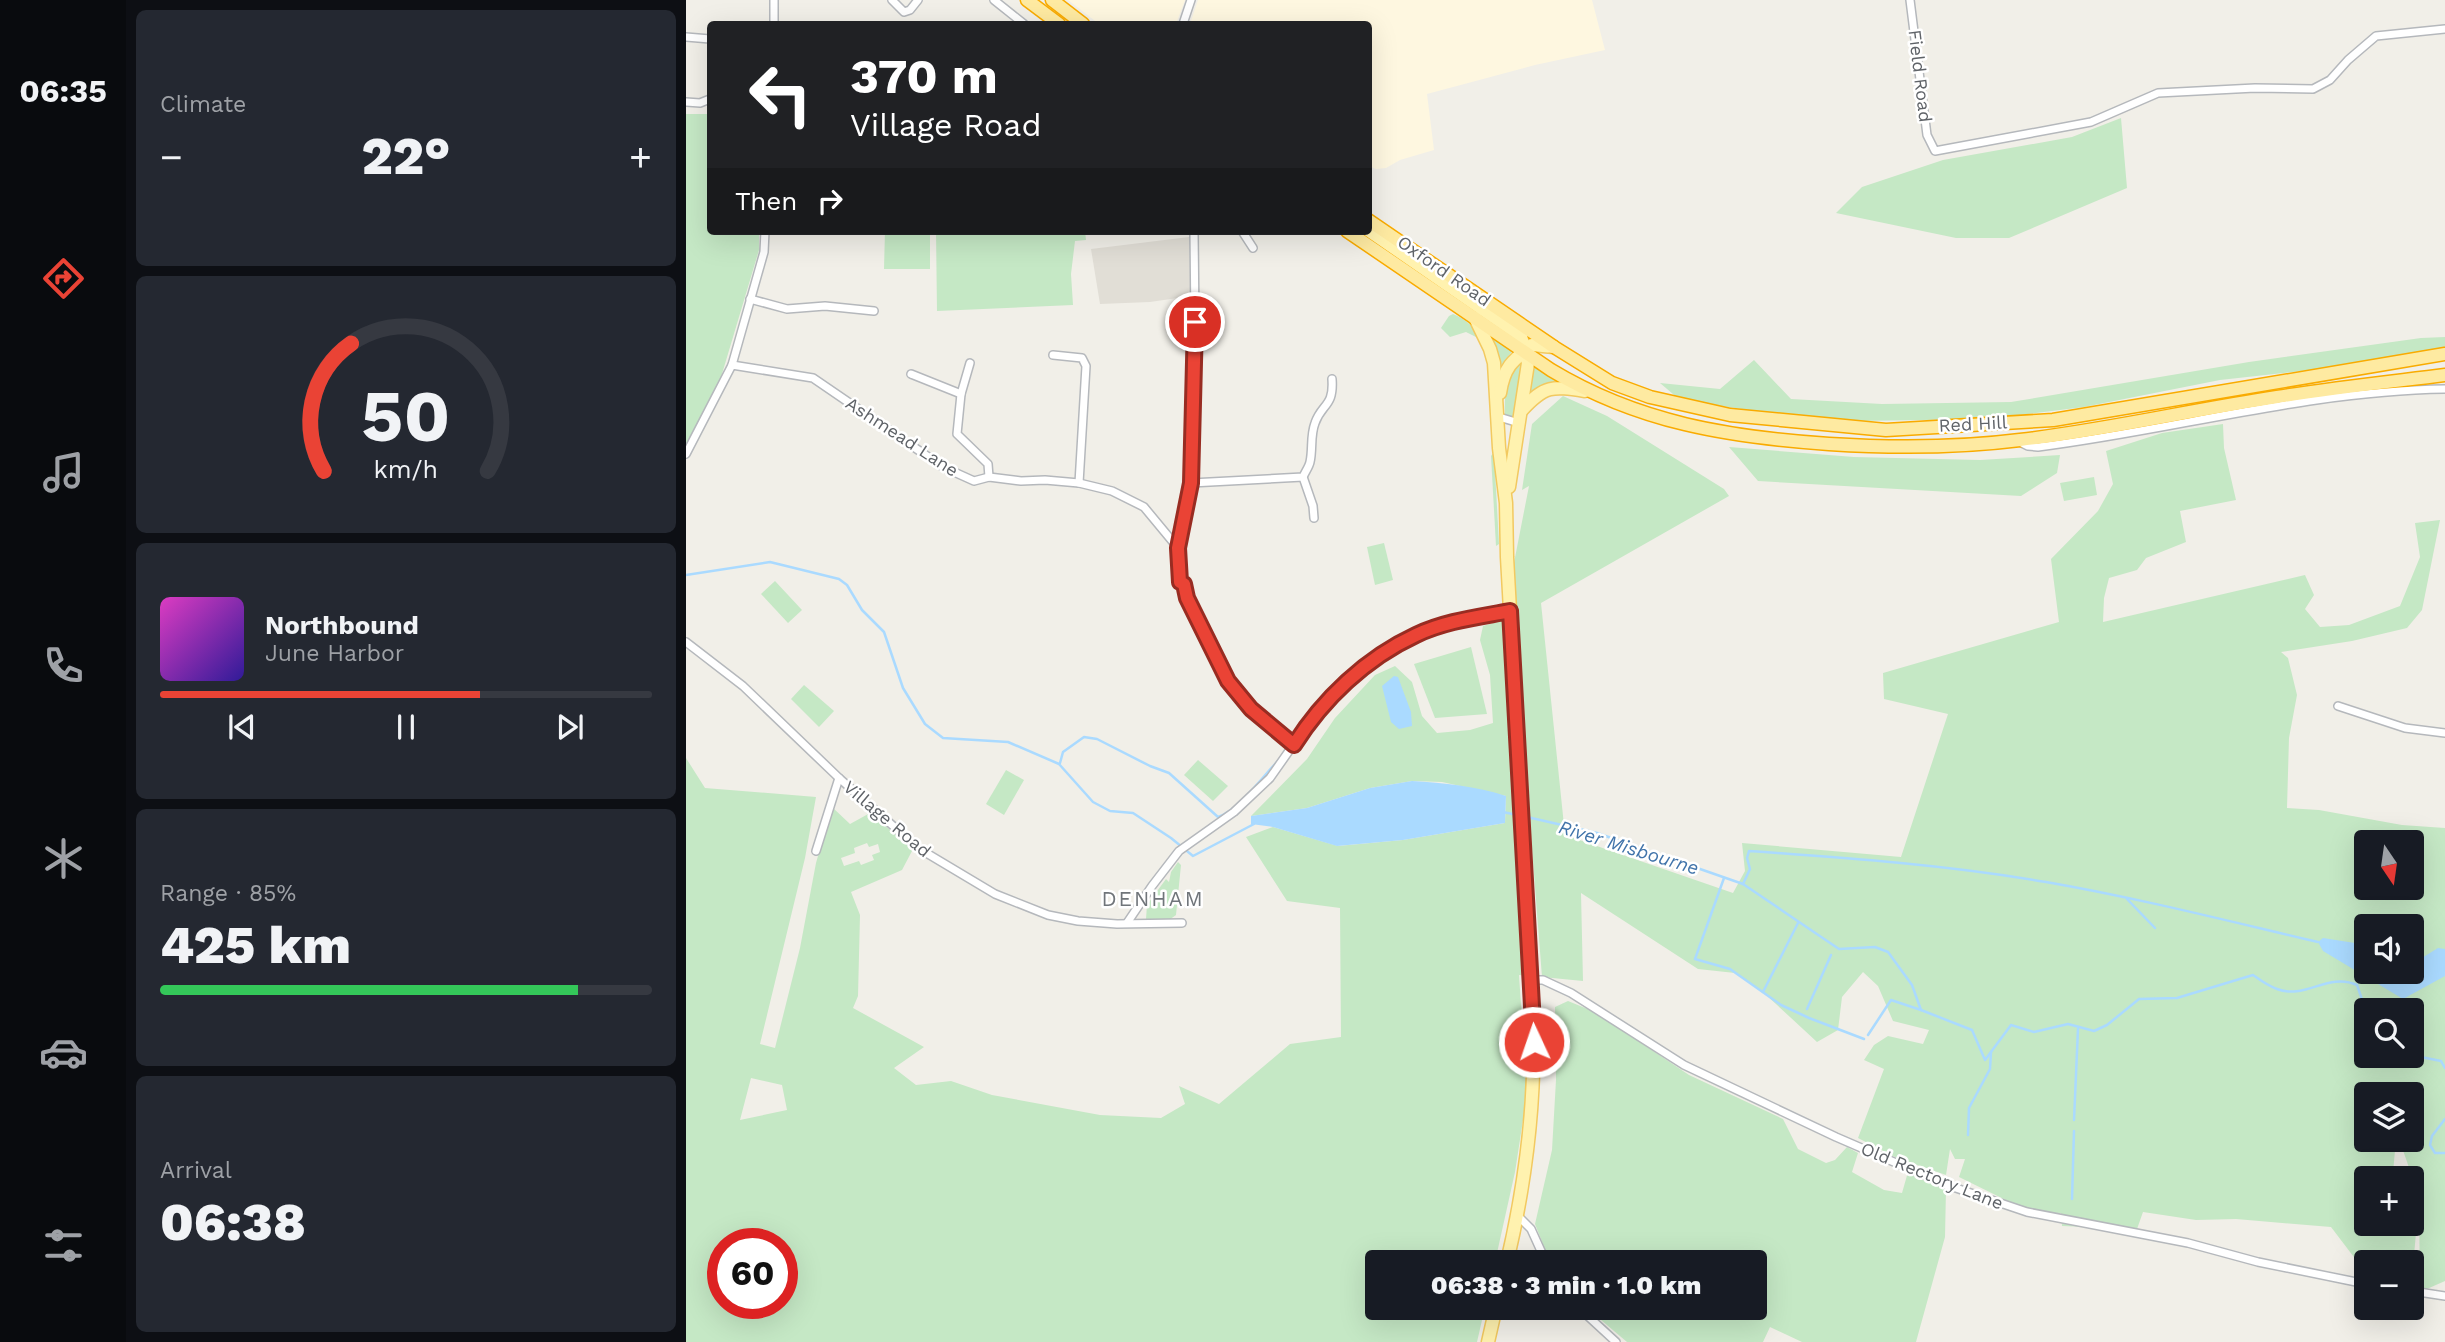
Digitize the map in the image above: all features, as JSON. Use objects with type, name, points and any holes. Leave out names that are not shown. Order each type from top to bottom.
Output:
[{"type":"highway","points":[[1027,0],[1055,21]]},
{"type":"highway","points":[[1052,0],[1079,21]]},
{"type":"highway","name":"Oxford Road","points":[[1372,223],[1518,323]]},
{"type":"highway","name":"Oxford Road","points":[[1353,235],[1524,351]]},
{"type":"highway","name":"Red Hill","points":[[1518,323],[1612,383],[1650,397],[1730,415],[1886,430],[2053,420],[2445,354]]},
{"type":"highway","name":"Red Hill","points":[[1524,351],[1585,391],[1670,422],[1726,434],[1783,441],[1873,446],[1937,446],[2017,441],[2276,397],[2445,374]]},
{"type":"main road","points":[[1372,233],[1521,336],[1528,363],[1506,503]]},
{"type":"main road","points":[[1475,318],[1482,343],[1494,363],[1499,448],[1506,503],[1535,1065],[1528,1157],[1510,1250]]},
{"type":"main road","points":[[1498,412],[1502,383],[1509,364],[1532,345],[1554,347]]},
{"type":"main road","points":[[1520,416],[1539,393],[1553,388],[1585,391]]},
{"type":"main road","points":[[1488,1342],[1493,1320]]},
{"type":"street","points":[[774,0],[774,21]]},
{"type":"street","points":[[892,0],[904,12],[910,10],[918,0]]},
{"type":"street","points":[[994,0],[1020,21]]},
{"type":"street","points":[[1185,21],[1191,0]]},
{"type":"street","name":"Field Road","points":[[1910,0],[1927,135],[1935,151],[2091,121],[2158,93],[2255,88],[2313,89],[2330,80],[2376,36],[2445,29]]},
{"type":"street","points":[[686,37],[707,39]]},
{"type":"street","points":[[686,102],[701,103],[707,100]]},
{"type":"street","points":[[686,454],[732,365],[764,252],[765,235]]},
{"type":"street","points":[[1194,235],[1191,483],[1178,548],[1180,582],[1184,584],[1187,598],[1228,681],[1251,709],[1294,745]]},
{"type":"street","points":[[1244,235],[1252,248]]},
{"type":"street","points":[[750,299],[787,309],[825,306],[874,311]]},
{"type":"street","points":[[1053,355],[1082,358],[1086,366],[1079,483]]},
{"type":"street","points":[[970,363],[961,394],[957,434],[988,464],[989,477]]},
{"type":"street","name":"Ashmead Lane","points":[[732,365],[813,378],[943,467],[974,481],[989,477],[1021,481],[1045,480],[1079,483],[1112,491],[1144,508],[1178,548]]},
{"type":"street","points":[[911,374],[961,394]]},
{"type":"street","points":[[1314,518],[1313,506],[1303,477],[1310,461],[1310,440],[1315,420],[1329,404],[1333,392],[1332,379]]},
{"type":"street","name":"Red Hill","points":[[2017,441],[2038,447],[2256,409],[2387,393],[2445,389]]},
{"type":"street","points":[[1498,412],[1520,416]]},
{"type":"street","points":[[1499,448],[1516,443]]},
{"type":"street","points":[[1191,483],[1303,477]]},
{"type":"street","points":[[1127,923],[1152,886],[1183,848],[1220,823],[1270,778],[1325,705],[1349,681],[1395,646],[1418,634],[1461,620],[1510,611]]},
{"type":"street","name":"Village Road","points":[[686,642],[743,686],[839,778],[918,848],[995,894],[1048,915],[1078,921],[1182,923]]},
{"type":"street","points":[[2338,706],[2405,728],[2445,733]]},
{"type":"street","points":[[816,852],[839,778]]},
{"type":"street","name":"Old Rectory Lane","points":[[1531,980],[1543,980],[1571,993],[1684,1065],[1836,1137],[1947,1185],[2027,1212],[2188,1243],[2258,1262],[2354,1282]]},
{"type":"street","points":[[1518,1216],[1531,1229],[1541,1250]]},
{"type":"street","points":[[2424,1293],[2445,1296]]},
{"type":"street","points":[[1592,1320],[1616,1342]]},
{"type":"shaded area","points":[[1068,0],[1185,0],[1177,21],[1095,21]]},
{"type":"shaded area","points":[[1198,0],[1592,0],[1605,50],[1535,65],[1427,94],[1434,150],[1400,160],[1386,168],[1376,169],[1372,167],[1372,21],[1191,21]]},
{"type":"shaded area","points":[[1189,237],[1191,296],[1150,302],[1100,304],[1091,249]]},
{"type":"green space","points":[[686,114],[707,114],[707,235],[759,235],[759,250],[716,394],[686,444]]},
{"type":"green space","points":[[2121,118],[2127,188],[2009,238],[1956,238],[1836,213],[1862,187],[1943,160],[2072,137]]},
{"type":"green space","points":[[885,235],[930,235],[930,269],[884,269]]},
{"type":"green space","points":[[936,235],[1085,235],[1086,240],[1075,241],[1071,274],[1073,305],[937,311]]},
{"type":"green space","points":[[1453,314],[1470,324],[1480,339],[1466,332],[1450,337],[1441,328]]},
{"type":"green space","points":[[1489,334],[1514,349],[1498,375]]},
{"type":"green space","points":[[2445,337],[2445,355],[2220,380],[2084,407],[1988,419],[1858,421],[1756,411],[1680,400],[1660,383],[1720,389],[1754,360],[1791,399],[1882,404],[2011,402],[2249,362]]},
{"type":"green space","points":[[1522,357],[1520,387],[1513,417],[1505,414],[1506,390]]},
{"type":"green space","points":[[1534,364],[1565,384],[1528,400]]},
{"type":"green space","points":[[1563,396],[1607,416],[1724,489],[1729,496],[1541,603],[1565,835],[1733,893],[1745,871],[1742,843],[1901,857],[1948,714],[1884,699],[1883,673],[2059,622],[2051,559],[2098,511],[2113,484],[2106,451],[2162,433],[2223,424],[2224,448],[2236,500],[2180,511],[2186,542],[2146,558],[2137,570],[2109,578],[2104,598],[2103,622],[2305,575],[2314,595],[2305,609],[2320,627],[2349,625],[2400,606],[2420,557],[2415,523],[2440,520],[2422,610],[2407,628],[2352,641],[2281,652],[2288,658],[2297,695],[2289,738],[2287,808],[2319,810],[2402,825],[2445,828],[2445,1281],[2424,1290],[2424,1250],[2420,1250],[2419,1236],[2424,1236],[2424,1166],[2408,1166],[2404,1152],[2424,1152],[2424,1082],[2354,1082],[2354,1152],[2395,1152],[2394,1166],[2354,1166],[2354,1236],[2416,1236],[2414,1250],[2354,1250],[2354,1257],[2331,1227],[2236,1219],[2196,1220],[2143,1212],[2137,1229],[2062,1226],[2061,1213],[2030,1212],[1959,1177],[1965,1159],[1955,1159],[1950,1149],[1946,1175],[1897,1158],[1858,1138],[1884,1069],[1864,1060],[1874,1045],[1888,1036],[1923,1044],[1929,1030],[1893,1021],[1878,986],[1863,972],[1842,997],[1838,1030],[1817,1042],[1763,992],[1735,973],[1698,969],[1581,893],[1583,981],[1542,977],[1511,578],[1529,486],[1522,490],[1532,424]]},
{"type":"green space","points":[[1729,447],[1854,457],[1980,460],[2060,455],[2057,473],[2021,496],[1758,481]]},
{"type":"green space","points":[[1494,452],[1499,544],[1496,546],[1491,456]]},
{"type":"green space","points":[[2094,477],[2097,495],[2064,501],[2060,483]]},
{"type":"green space","points":[[1384,543],[1393,580],[1375,585],[1367,547]]},
{"type":"green space","points":[[775,581],[802,610],[788,623],[761,594]]},
{"type":"green space","points":[[1506,603],[1531,976],[1519,975],[1527,1094],[1515,1172],[1498,1250],[1365,1250],[1365,1320],[1482,1320],[1477,1342],[686,1342],[686,758],[705,788],[816,797],[805,858],[760,1044],[775,1048],[800,948],[816,863],[832,807],[850,824],[870,813],[912,851],[902,870],[851,892],[860,915],[858,996],[853,1008],[924,1047],[894,1068],[916,1085],[951,1081],[992,1095],[1100,1115],[1161,1118],[1185,1104],[1179,1086],[1219,1104],[1290,1044],[1341,1037],[1340,908],[1287,901],[1246,837],[1273,827],[1338,846],[1403,840],[1505,823],[1506,796],[1442,782],[1412,781],[1370,788],[1307,808],[1251,816],[1307,759],[1335,718],[1375,675],[1395,666],[1412,682],[1422,716],[1437,733],[1470,730],[1493,723],[1490,675],[1480,640],[1483,626],[1503,620]],"holes":[[[867,843],[869,847],[878,844],[880,852],[872,855],[874,860],[861,865],[859,861],[844,866],[841,858],[855,853],[854,848]],[[751,1078],[782,1085],[787,1110],[740,1120]]]},
{"type":"green space","points":[[1471,647],[1487,714],[1435,718],[1414,664]]},
{"type":"green space","points":[[804,685],[834,711],[819,727],[791,699]]},
{"type":"green space","points":[[1198,760],[1228,786],[1213,801],[1184,775]]},
{"type":"green space","points":[[1006,770],[1024,780],[1004,815],[986,804]]},
{"type":"green space","points":[[1178,862],[1181,865],[1176,915],[1169,920],[1146,919],[1147,905],[1166,879],[1169,882],[1171,872]]},
{"type":"green space","points":[[1568,1001],[1595,1012],[1689,1075],[1783,1119],[1798,1149],[1826,1163],[1835,1160],[1847,1147],[1858,1153],[1852,1172],[1884,1190],[1902,1193],[1908,1172],[1946,1189],[1945,1237],[1916,1342],[1802,1342],[1770,1327],[1763,1342],[1627,1342],[1601,1320],[1767,1320],[1767,1250],[1545,1250],[1535,1224],[1552,1150],[1556,1080],[1555,1007]]},
{"type":"water","points":[[1394,676],[1398,677],[1411,712],[1412,726],[1399,729],[1391,722],[1382,686]]},
{"type":"water","points":[[1412,781],[1460,786],[1506,796],[1505,823],[1403,840],[1337,846],[1273,827],[1251,824],[1251,816],[1307,808],[1370,788]]},
{"type":"water","points":[[2323,938],[2354,943],[2354,970],[2323,951],[2318,942]]},
{"type":"water","points":[[2438,948],[2445,949],[2445,976],[2401,998],[2378,984],[2424,984],[2424,957]]},
{"type":"waterway","name":"River Misbourne","points":[[686,575],[770,562],[839,579],[847,585],[862,610],[884,632],[903,688],[925,724],[943,738],[1008,742],[1059,764],[1093,802],[1110,811],[1133,813],[1193,856],[1254,824]]},
{"type":"waterway","points":[[1060,763],[1063,752],[1084,737],[1097,739],[1169,773],[1218,817],[1242,800],[1279,760]]},
{"type":"waterway","name":"River Misbourne","points":[[1503,812],[1517,815]]},
{"type":"waterway","name":"River Misbourne","points":[[1527,817],[1597,833],[1743,884],[1839,949],[1875,947],[1888,952],[1912,985],[1921,1010],[1972,1030],[1985,1060],[2011,1025],[2034,1032],[2068,1024],[2094,1031],[2107,1025],[2139,999],[2177,998],[2253,975],[2270,986],[2287,991],[2346,982],[2357,985],[2362,998]]},
{"type":"waterway","points":[[1743,884],[1750,869],[1747,858],[1749,851],[1898,863],[2009,876],[2080,888],[2318,942]]},
{"type":"waterway","points":[[1724,878],[1695,959],[1730,969],[1781,1005],[1864,1039]]},
{"type":"waterway","points":[[2127,899],[2155,928]]},
{"type":"waterway","points":[[1763,992],[1798,923]]},
{"type":"waterway","points":[[1807,1009],[1831,955]]},
{"type":"waterway","points":[[1868,1035],[1891,1000],[1921,1010]]},
{"type":"waterway","points":[[2074,1120],[2078,1029]]},
{"type":"waterway","points":[[1968,1135],[1969,1108],[1990,1069],[1991,1052]]},
{"type":"waterway","name":"River Misbourne","points":[[2424,1058],[2441,1061],[2445,1068]]},
{"type":"waterway","name":"River Misbourne","points":[[2445,1119],[2432,1136],[2430,1145],[2435,1153],[2445,1153]]},
{"type":"waterway","points":[[2072,1199],[2074,1131]]},
{"type":"district","name":"DENHAM","points":[[1153,899]]},
{"type":"route","points":[[1195,322],[1191,483],[1178,548],[1178,574],[1209,646],[1228,681],[1251,709],[1294,745],[1325,705],[1357,673],[1395,646],[1418,634],[1461,620],[1510,611],[1534,1042]]}]
